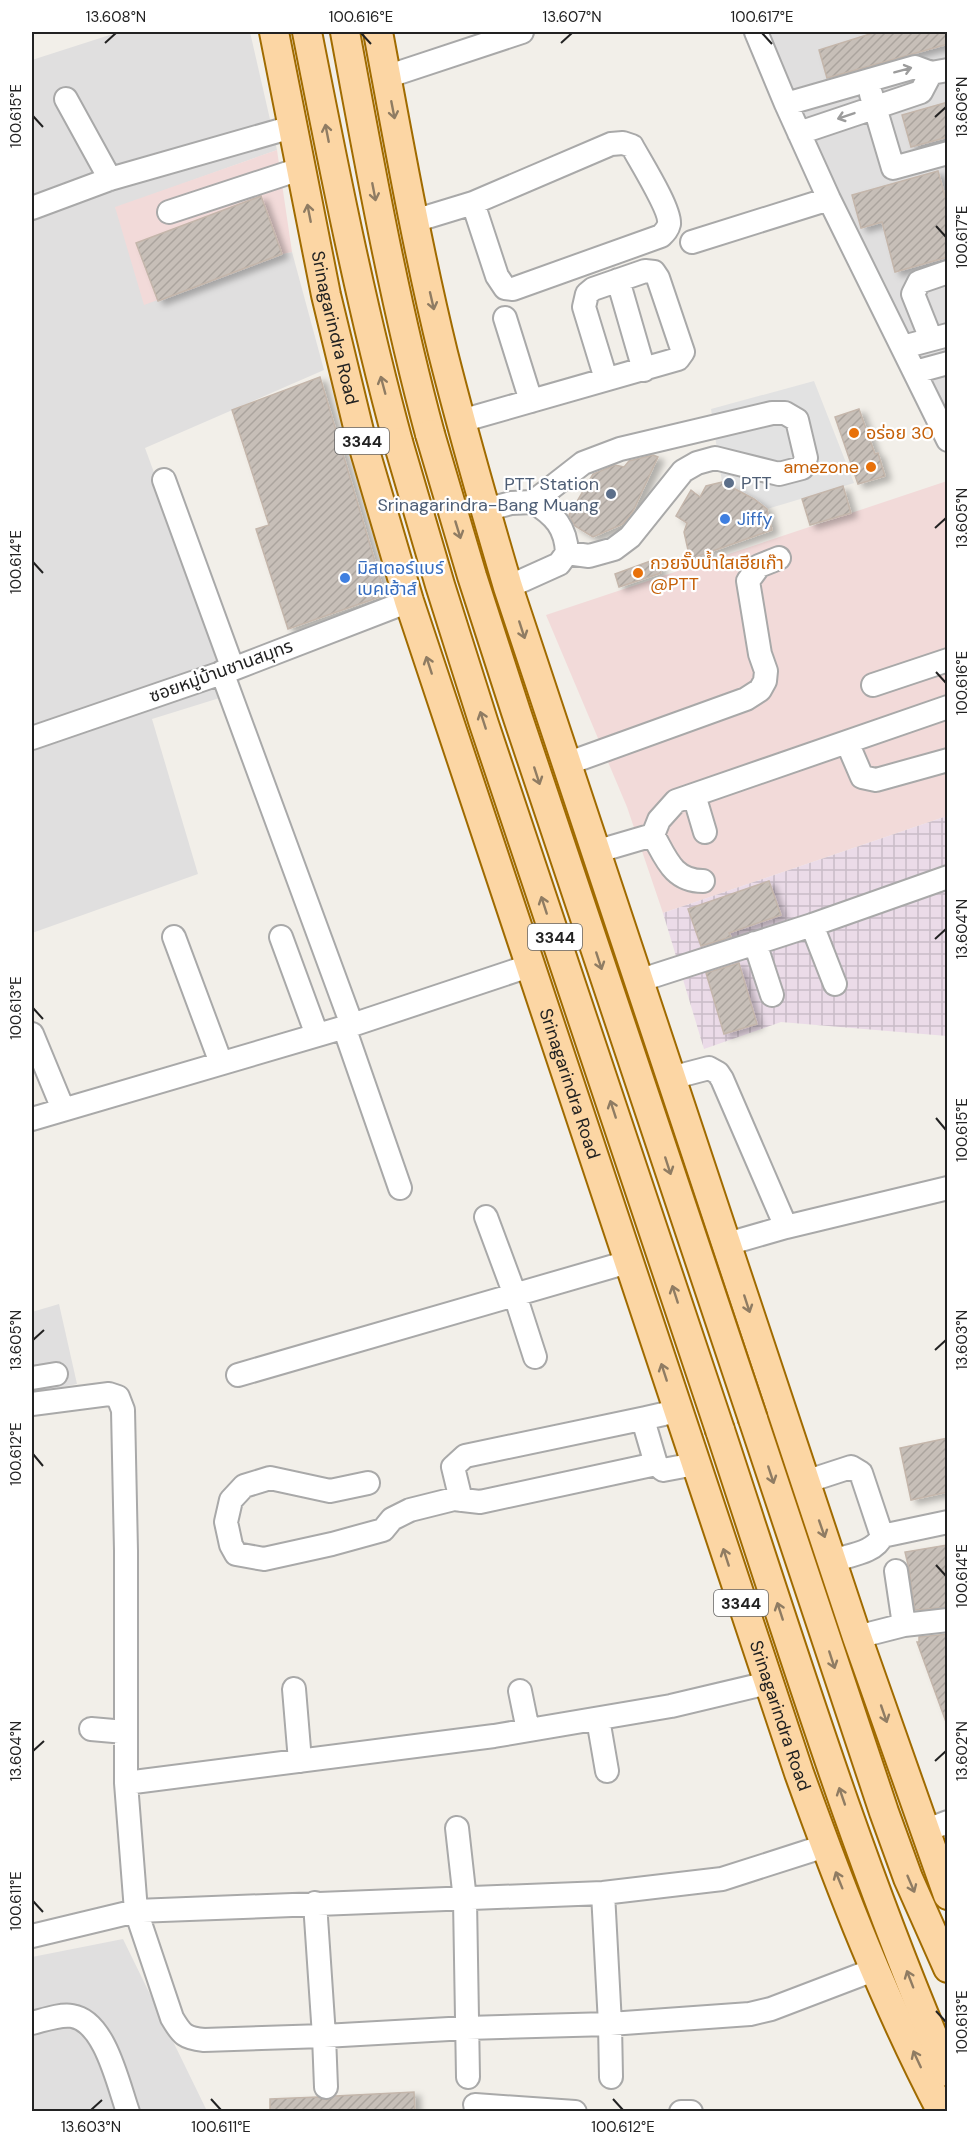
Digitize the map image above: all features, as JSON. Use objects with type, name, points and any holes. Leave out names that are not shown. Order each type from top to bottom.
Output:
[{"type":"main road","name":"Srinagarindra Road","points":[[274,32],[326,294],[359,430],[409,601],[677,1411],[825,1846],[876,1969],[942,2112]]},
{"type":"main road","name":"Srinagarindra Road","points":[[308,32],[367,323],[440,585],[484,724],[848,1813],[905,1966],[948,2072]]},
{"type":"main road","name":"3344","points":[[345,32],[382,234],[398,307],[430,434],[472,576],[880,1801],[908,1878],[948,1968]]},
{"type":"main road","points":[[378,32],[414,221],[443,352],[485,510],[508,586],[857,1637],[936,1826],[948,1894]]},
{"type":"main road","points":[[487,840],[502,855],[517,864],[535,868],[550,866],[560,861],[571,846],[578,828],[580,806]]},
{"type":"main road","points":[[568,1083],[578,1047],[588,1034],[603,1024],[620,1022],[632,1025],[650,1037],[661,1050]]},
{"type":"street","points":[[386,77],[522,32]]},
{"type":"street","points":[[756,32],[830,199],[948,440]]},
{"type":"street","points":[[786,104],[915,67],[939,71]]},
{"type":"street","points":[[799,133],[921,92],[939,71]]},
{"type":"street","points":[[867,80],[893,168],[947,154]]},
{"type":"street","points":[[66,99],[110,179]]},
{"type":"street","points":[[32,208],[110,179],[292,127]]},
{"type":"street","points":[[414,221],[473,203],[611,144],[623,143],[632,146],[670,222],[662,236],[513,289],[505,288],[496,276],[473,203]]},
{"type":"street","points":[[169,212],[300,169]]},
{"type":"street","points":[[692,242],[830,199]]},
{"type":"street","points":[[461,421],[678,359],[683,352],[654,272],[645,271],[593,290],[585,300],[584,308],[606,379]]},
{"type":"street","points":[[903,347],[937,332],[913,294],[919,282],[948,272]]},
{"type":"street","points":[[618,280],[644,370]]},
{"type":"street","points":[[505,318],[531,401]]},
{"type":"street","points":[[915,372],[948,363]]},
{"type":"street","points":[[485,510],[533,502],[583,463],[620,449],[696,429],[772,413],[785,413],[797,420],[806,458],[802,468],[778,474],[715,458],[697,463],[683,471],[630,537],[614,549],[590,556],[567,554]]},
{"type":"street","points":[[696,429],[706,461]]},
{"type":"street","points":[[164,480],[348,1026],[400,1188]]},
{"type":"street","points":[[508,586],[559,564],[567,554],[566,537],[557,523],[544,509],[533,502]]},
{"type":"street","points":[[566,764],[746,699],[760,690],[765,681],[766,671],[760,654],[748,581],[759,566],[779,558]]},
{"type":"street","name":"ซอยหมู่บ้านชานสมุทร","points":[[32,738],[228,670],[409,601]]},
{"type":"street","points":[[873,685],[948,660]]},
{"type":"street","points":[[653,835],[659,820],[676,801],[948,707]]},
{"type":"street","points":[[847,742],[862,777],[868,780],[876,780],[948,760]]},
{"type":"street","points":[[694,795],[705,832]]},
{"type":"street","points":[[595,852],[653,835]]},
{"type":"street","points":[[653,835],[671,868],[690,881],[703,881]]},
{"type":"street","points":[[638,981],[948,878]]},
{"type":"street","points":[[812,925],[835,984]]},
{"type":"street","points":[[174,937],[221,1063]]},
{"type":"street","points":[[281,938],[317,1035]]},
{"type":"street","points":[[755,943],[772,995]]},
{"type":"street","points":[[32,1119],[348,1026],[529,966]]},
{"type":"street","points":[[32,1034],[63,1109]]},
{"type":"street","points":[[671,1078],[709,1068],[718,1073],[786,1227]]},
{"type":"street","points":[[727,1244],[786,1227],[946,1193]]},
{"type":"street","points":[[486,1217],[536,1357]]},
{"type":"street","points":[[238,1376],[628,1262]]},
{"type":"street","points":[[32,1378],[56,1374]]},
{"type":"street","points":[[32,1404],[109,1394],[118,1397],[123,1410],[126,1551],[126,1783],[136,1911],[172,2018],[180,2032],[191,2039],[204,2040],[610,2024],[750,2014],[771,2009],[876,1969]]},
{"type":"street","points":[[461,1500],[453,1467],[465,1456],[677,1411]]},
{"type":"street","points":[[646,1418],[644,1424],[656,1464],[663,1470],[695,1464]]},
{"type":"street","points":[[368,1483],[330,1491],[270,1478],[244,1486],[231,1500],[226,1522],[231,1545],[236,1554],[264,1559],[382,1530],[392,1519],[410,1510],[454,1499],[480,1502],[656,1464]]},
{"type":"street","points":[[806,1482],[851,1467],[861,1473],[882,1536],[873,1548],[832,1561]]},
{"type":"street","points":[[882,1536],[948,1522]]},
{"type":"street","points":[[896,1571],[904,1625]]},
{"type":"street","points":[[857,1637],[904,1625],[948,1620]]},
{"type":"street","points":[[126,1783],[528,1730],[671,1706],[768,1683]]},
{"type":"street","points":[[294,1689],[300,1761]]},
{"type":"street","points":[[520,1691],[528,1730]]},
{"type":"street","points":[[598,1719],[607,1771]]},
{"type":"street","points":[[91,1729],[125,1732]]},
{"type":"street","points":[[457,1828],[465,1900],[468,2077]]},
{"type":"street","points":[[32,1936],[136,1911],[603,1893],[722,1878],[825,1846]]},
{"type":"street","points":[[603,1893],[611,2077]]},
{"type":"street","points":[[315,1903],[326,2086]]},
{"type":"street","points":[[32,2023],[71,2016],[86,2021],[101,2038],[128,2112]]},
{"type":"street","points":[[475,2105],[575,2112]]},
{"type":"street","points":[[681,2112],[691,2112]]},
{"type":"shaded area","points":[[119,32],[250,32],[277,150],[115,208],[282,254],[292,252],[324,370],[145,448],[218,646],[226,696],[152,719],[198,874],[32,933],[32,60]]},
{"type":"shaded area","points":[[766,32],[947,32],[947,416],[884,281],[790,97]]},
{"type":"shaded area","points":[[277,150],[292,252],[144,305],[115,207]]},
{"type":"shaded area","points":[[814,381],[854,483],[767,509],[754,499],[722,482],[711,409]]},
{"type":"shaded area","points":[[947,481],[947,816],[663,913],[627,807],[546,615]]},
{"type":"shaded area","points":[[947,816],[947,1036],[781,1022],[704,1049],[663,913]]},
{"type":"shaded area","points":[[59,1304],[77,1384],[32,1393],[32,1312]]},
{"type":"shaded area","points":[[123,1939],[207,2111],[32,2112],[32,1957]]},
{"type":"building","points":[[876,32],[945,32],[948,44],[827,78],[819,50]]},
{"type":"building","points":[[948,102],[948,137],[911,147],[902,115]]},
{"type":"building","points":[[938,171],[948,207],[948,257],[895,272],[882,222],[861,228],[852,195]]},
{"type":"building","points":[[261,196],[282,254],[158,301],[136,243]]},
{"type":"building","points":[[320,377],[385,595],[288,629],[256,529],[269,525],[232,410]]},
{"type":"building","points":[[859,409],[885,476],[858,484],[835,417]]},
{"type":"building","name":"PTT Station Srinagarindra-Bang Muang","points":[[653,455],[658,457],[633,511],[623,524],[593,537],[575,526],[569,515],[593,474],[615,465],[624,467],[629,461]]},
{"type":"building","name":"Jiffy","points":[[722,482],[754,499],[767,509],[772,530],[690,559],[684,532],[687,523],[676,516],[691,490],[700,497],[706,486]]},
{"type":"building","points":[[843,486],[851,513],[810,525],[802,499]]},
{"type":"building","name":"กวยจั๊บน้ำใสเฮียเก๊า @PTT","points":[[656,559],[661,573],[619,587],[615,574]]},
{"type":"building","points":[[769,881],[781,915],[729,933],[731,937],[701,946],[688,909]]},
{"type":"building","points":[[739,963],[757,1024],[724,1034],[706,973]]},
{"type":"building","points":[[948,1438],[948,1492],[911,1500],[900,1448]]},
{"type":"building","points":[[948,1545],[948,1607],[915,1610],[905,1552]]},
{"type":"building","points":[[948,1634],[948,1722],[946,1722],[917,1642],[919,1642],[919,1637]]},
{"type":"building","points":[[414,2092],[415,2112],[270,2112],[270,2099],[318,2097],[327,2100],[335,2096]]},
{"type":"place","name":"อร่อย 30","points":[[854,433]]},
{"type":"place","name":"amezone","points":[[871,467]]},
{"type":"place","name":"PTT","points":[[729,483]]},
{"type":"place","name":"PTT Station Srinagarindra-Bang Muang","points":[[611,494]]},
{"type":"place","name":"Jiffy","points":[[725,519]]},
{"type":"place","name":"กวยจั๊บน้ำใสเฮียเก๊า @PTT","points":[[638,573]]},
{"type":"place","name":"มิสเตอร์แบร์ เบคเฮ้าส์","points":[[345,578]]}]
